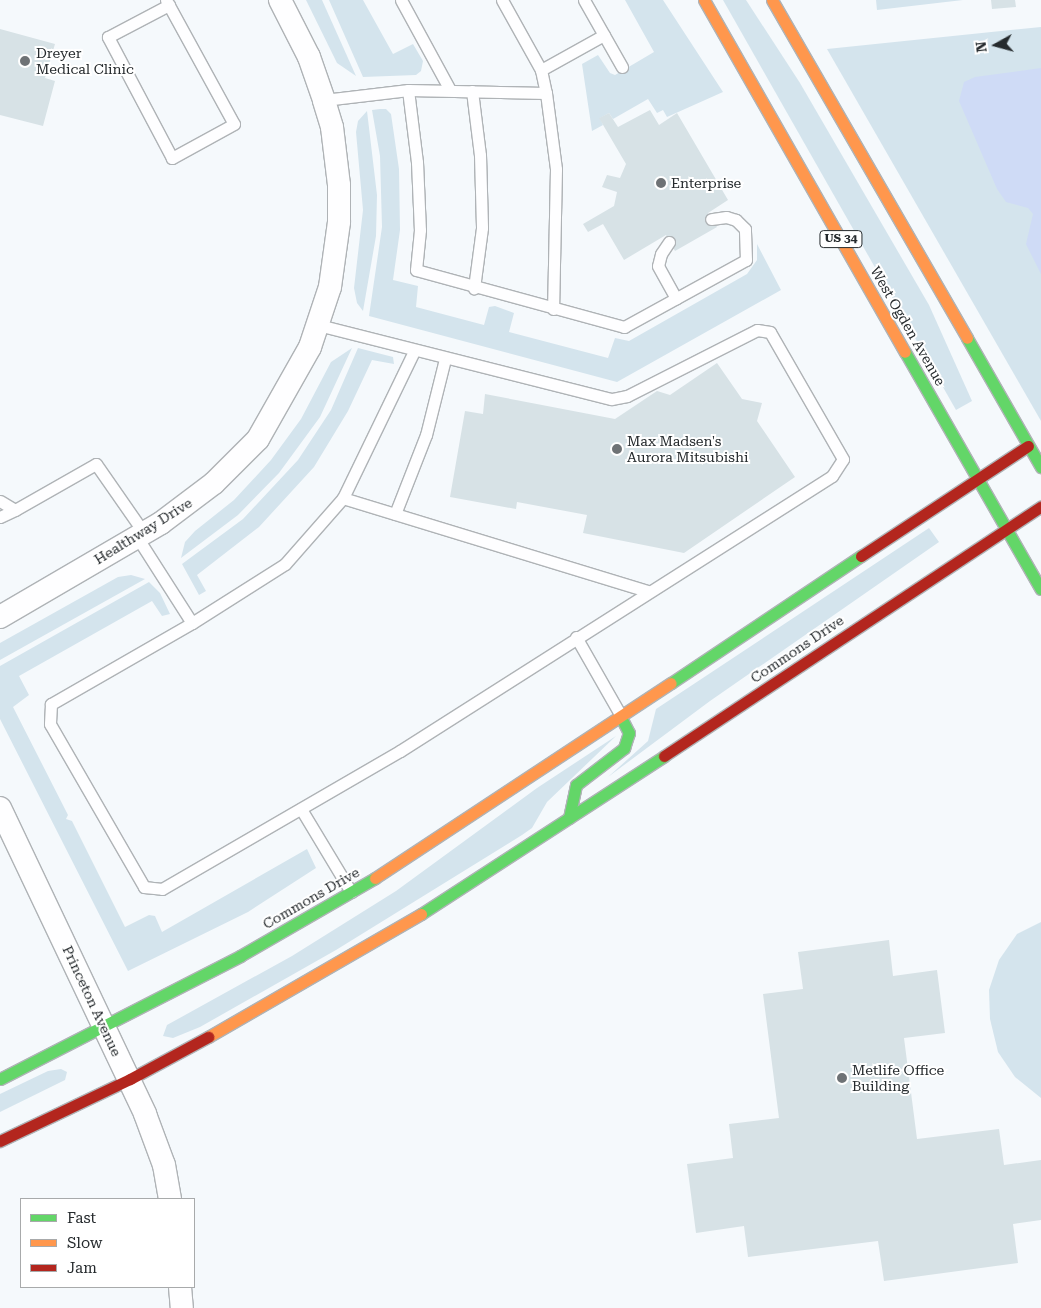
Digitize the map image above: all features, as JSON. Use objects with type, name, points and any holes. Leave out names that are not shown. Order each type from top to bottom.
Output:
[{"type":"street","name":"Healthway Drive","points":[[0,617],[141,535],[197,497],[258,439],[295,379],[318,325],[330,287],[339,222],[337,161],[324,100],[309,57],[280,0]]},
{"type":"street","name":"West Ogden Avenue","points":[[704,0],[1041,589]]},
{"type":"street","points":[[772,0],[1041,467]]},
{"type":"street","name":"Commons Drive","points":[[0,1079],[105,1027],[240,956],[351,892],[621,717],[1028,446]]},
{"type":"street","name":"Commons Drive","points":[[0,1141],[130,1079],[308,982],[452,896],[1041,506]]},
{"type":"street","points":[[570,818],[576,785],[624,748],[629,733],[621,717]]},
{"type":"street","name":"Princeton Avenue","points":[[0,808],[130,1079],[164,1165],[170,1198]]},
{"type":"street","points":[[180,1288],[182,1308]]},
{"type":"lane","points":[[401,0],[450,90]]},
{"type":"lane","points":[[502,0],[541,70],[546,93],[556,169],[553,309]]},
{"type":"lane","points":[[584,0],[622,68]]},
{"type":"lane","points":[[168,3],[234,124],[172,158],[108,37],[168,3]]},
{"type":"lane","points":[[541,70],[604,35]]},
{"type":"lane","points":[[324,100],[408,90],[546,93]]},
{"type":"lane","points":[[408,90],[417,162],[420,230],[416,270],[474,288],[624,327],[746,260],[745,229],[736,220],[726,217],[712,218]]},
{"type":"lane","points":[[472,91],[480,155],[482,228],[474,288]]},
{"type":"lane","points":[[669,242],[661,254],[658,266],[676,298]]},
{"type":"lane","points":[[318,325],[445,359],[612,399],[627,396],[757,330],[770,332],[842,459],[832,476],[576,637],[400,752],[162,889],[144,887],[50,724],[51,704],[192,623],[285,564],[343,498],[414,351]]},
{"type":"lane","points":[[395,514],[426,435],[445,359]]},
{"type":"lane","points":[[0,517],[96,464],[141,535],[192,623]]},
{"type":"lane","points":[[343,498],[648,591]]},
{"type":"lane","points":[[0,501],[15,510]]},
{"type":"lane","points":[[576,637],[621,717]]},
{"type":"lane","points":[[301,809],[351,892]]},
{"type":"shaded area","points":[[306,0],[322,0],[356,76],[337,63]]},
{"type":"shaded area","points":[[329,0],[363,0],[393,54],[413,44],[423,61],[421,71],[416,75],[363,77]]},
{"type":"shaded area","points":[[625,0],[663,0],[723,92],[667,117],[663,110],[657,113],[648,99],[613,119],[609,113],[600,118],[603,125],[592,131],[582,64],[598,55],[610,73],[615,75],[654,52]]},
{"type":"shaded area","points":[[723,0],[746,0],[800,83],[929,305],[972,401],[956,410]]},
{"type":"shaded area","points":[[876,0],[963,0],[877,10]]},
{"type":"shaded area","points":[[1041,27],[1041,421],[827,49]]},
{"type":"shaded area","points":[[386,109],[391,114],[399,169],[400,230],[393,280],[418,286],[416,307],[484,325],[489,307],[495,306],[514,313],[509,332],[608,358],[615,338],[629,341],[747,274],[757,260],[757,244],[781,290],[617,382],[369,316],[382,227],[380,156],[372,110]]},
{"type":"shaded area","points":[[367,111],[377,195],[376,236],[363,311],[357,303],[354,288],[363,210],[356,132],[358,121]]},
{"type":"shaded area","points":[[352,348],[320,417],[279,473],[238,515],[181,558],[185,542],[195,531],[234,500],[271,460],[301,419],[331,362]]},
{"type":"shaded area","points":[[358,348],[393,357],[394,364],[372,360],[348,411],[314,467],[259,527],[197,575],[206,591],[199,595],[182,564],[243,519],[298,460],[331,410]]},
{"type":"shaded area","points":[[929,528],[939,542],[710,701],[608,777],[648,741],[656,709]]},
{"type":"shaded area","points":[[131,575],[145,579],[0,660],[0,643],[118,577]]},
{"type":"shaded area","points":[[149,582],[160,593],[170,614],[162,616],[152,601],[19,676],[29,695],[13,707],[68,815],[66,819],[72,821],[125,927],[149,915],[155,916],[162,932],[307,849],[316,868],[248,912],[128,971],[0,719],[0,666]]},
{"type":"shaded area","points":[[616,736],[547,802],[532,828],[522,835],[336,950],[200,1027],[173,1038],[163,1036],[167,1025],[292,956],[396,891],[537,788]]},
{"type":"shaded area","points":[[1041,922],[1041,1098],[1015,1077],[998,1052],[990,1019],[989,990],[999,960],[1017,934]]},
{"type":"shaded area","points":[[61,1069],[67,1072],[65,1080],[0,1112],[0,1094],[48,1071]]},
{"type":"water","points":[[1041,68],[1041,274],[1026,244],[1033,214],[1028,208],[1006,202],[997,189],[959,101],[964,82],[975,77]]},
{"type":"building","points":[[991,0],[1015,0],[1016,7],[992,9]]},
{"type":"building","name":"Dreyer Medical Clinic","points":[[0,29],[55,44],[45,78],[55,81],[43,126],[0,115]]},
{"type":"building","name":"Enterprise","points":[[650,110],[659,125],[677,113],[728,200],[708,213],[717,227],[675,251],[666,235],[624,260],[603,224],[588,232],[583,224],[614,206],[617,192],[602,187],[607,175],[620,178],[626,164],[599,118],[609,113],[618,127]]},
{"type":"building","name":"Max Madsen's Aurora Mitsubishi","points":[[717,363],[742,399],[762,403],[757,421],[795,477],[684,553],[583,533],[587,515],[517,502],[516,509],[450,497],[465,411],[483,414],[485,394],[615,419],[657,391],[670,395]]},
{"type":"building","name":"Metlife Office Building","points":[[889,940],[893,976],[937,970],[945,1033],[904,1038],[917,1139],[999,1129],[1004,1165],[1041,1160],[1041,1220],[1013,1224],[1018,1263],[884,1281],[878,1241],[748,1257],[744,1226],[696,1233],[687,1164],[733,1158],[729,1124],[779,1118],[763,994],[803,989],[798,952]]},
{"type":"traffic: fast","points":[[967,338],[1041,467]]},
{"type":"traffic: fast","points":[[905,352],[1041,589]]},
{"type":"traffic: fast","points":[[671,683],[861,556]]},
{"type":"traffic: fast","points":[[569,818],[576,785],[624,748],[629,733],[621,717]]},
{"type":"traffic: fast","points":[[421,914],[664,756]]},
{"type":"traffic: fast","points":[[0,1079],[240,956],[375,878]]},
{"type":"traffic: slow","points":[[704,0],[905,352]]},
{"type":"traffic: slow","points":[[772,0],[967,338]]},
{"type":"traffic: slow","points":[[375,878],[671,683]]},
{"type":"traffic: slow","points":[[208,1037],[421,914]]},
{"type":"traffic: jam","points":[[861,556],[1028,446]]},
{"type":"traffic: jam","points":[[664,756],[1041,506]]},
{"type":"traffic: jam","points":[[0,1141],[130,1079],[208,1037]]},
{"type":"place","name":"Dreyer Medical Clinic","points":[[25,61]]},
{"type":"place","name":"Enterprise","points":[[661,183]]},
{"type":"place","name":"Max Madsen's Aurora Mitsubishi","points":[[617,449]]},
{"type":"place","name":"Metlife Office Building","points":[[842,1078]]}]
